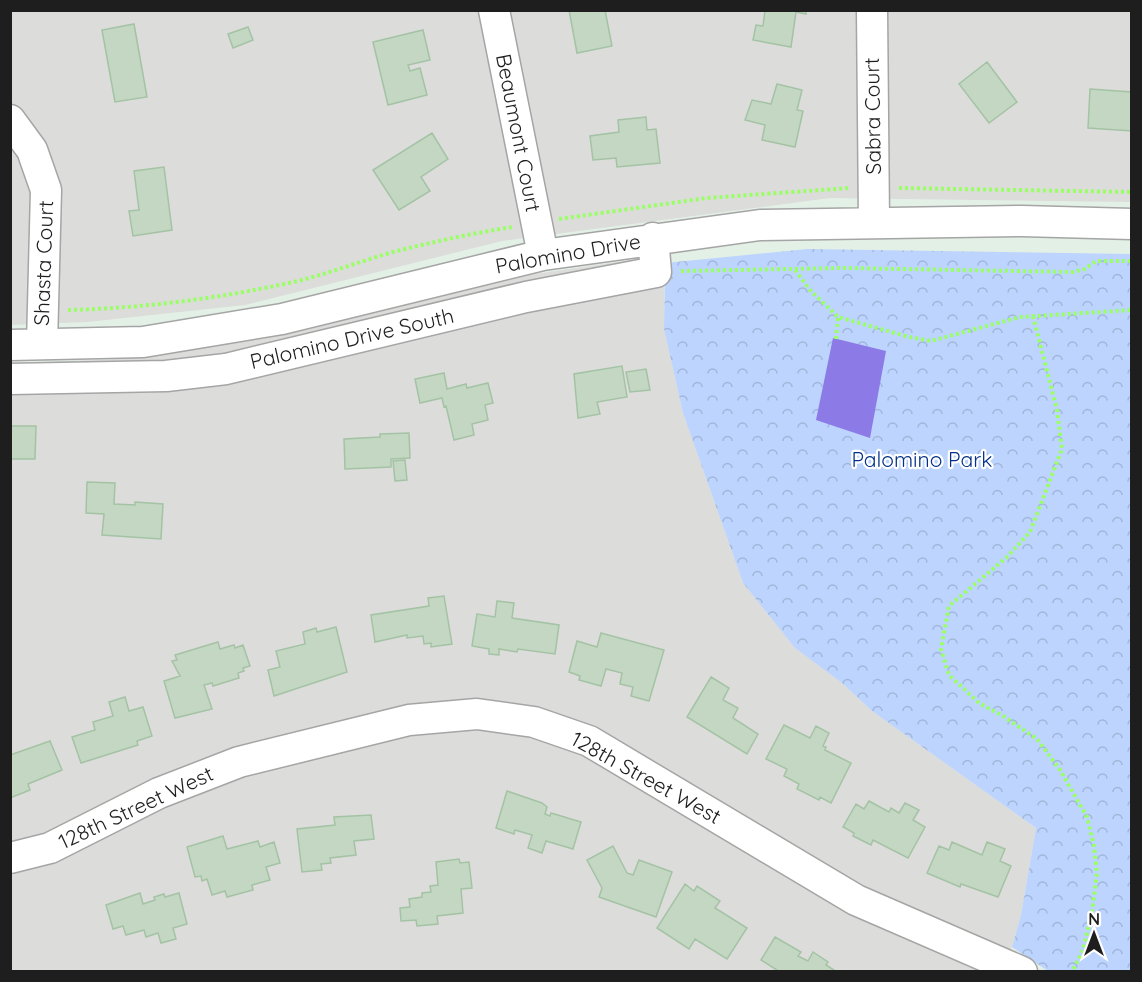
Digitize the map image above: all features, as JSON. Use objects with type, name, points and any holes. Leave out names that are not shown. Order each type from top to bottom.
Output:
[{"type":"street","name":"Beaumont Court","points":[[494,10],[543,255]]},
{"type":"street","name":"Sabra Court","points":[[872,10],[874,222]]},
{"type":"street","name":"Shasta Court","points":[[10,120],[32,150],[46,190],[42,344]]},
{"type":"street","name":"Palomino Drive","points":[[10,345],[142,342],[282,319],[543,255],[760,225],[1022,221],[1131,224]]},
{"type":"street","points":[[653,238],[656,272]]},
{"type":"street","name":"Palomino Drive South","points":[[10,379],[166,376],[226,369],[526,297],[656,272]]},
{"type":"street","name":"128th Street West","points":[[10,858],[50,848],[159,793],[239,762],[409,720],[477,714],[534,722],[589,741],[856,900],[1022,972]]},
{"type":"path","points":[[656,272],[794,269],[1073,272],[1085,269],[1096,261],[1131,261]]},
{"type":"path","points":[[794,269],[810,290],[838,317],[931,341],[1013,319],[1131,310]]},
{"type":"path","points":[[1033,316],[1057,410],[1062,449],[1030,532],[1007,557],[949,606],[941,649],[949,675],[979,703],[1004,716],[1037,740],[1060,770],[1086,817],[1094,846],[1097,873],[1092,912],[1083,950],[1072,972]]},
{"type":"path","points":[[836,339],[838,317]]},
{"type":"shaded area","points":[[10,11],[1131,11],[1131,202],[830,198],[502,241],[245,305],[87,322],[11,325]]},
{"type":"shaded area","points":[[631,260],[664,285],[664,329],[683,413],[743,583],[795,648],[842,683],[872,711],[1036,828],[1021,915],[1002,971],[11,971],[10,363],[121,359],[307,330],[488,281]]},
{"type":"shaded area","points":[[833,338],[886,351],[870,438],[816,420]]},
{"type":"green space","name":"Palomino Park","points":[[808,249],[1131,254],[1131,971],[1048,971],[1012,947],[1021,915],[1036,828],[872,711],[842,683],[795,648],[743,583],[683,413],[664,329],[665,263]]},
{"type":"building","points":[[569,10],[605,10],[612,46],[577,53]]},
{"type":"building","points":[[765,10],[806,10],[806,14],[796,12],[791,47],[753,40],[756,25],[763,26]]},
{"type":"building","points":[[134,24],[147,97],[115,102],[102,30]]},
{"type":"building","points":[[248,27],[253,40],[233,48],[228,34]]},
{"type":"building","points":[[423,30],[430,60],[408,65],[410,71],[420,68],[427,95],[388,105],[373,42]]},
{"type":"building","points":[[987,62],[1017,102],[989,123],[959,84]]},
{"type":"building","points":[[777,84],[802,90],[797,110],[803,111],[795,147],[762,140],[765,125],[745,120],[752,100],[771,104]]},
{"type":"building","points":[[1090,89],[1132,92],[1132,131],[1088,128]]},
{"type":"building","points":[[646,117],[647,130],[656,129],[660,163],[617,167],[616,158],[593,160],[590,136],[619,132],[618,120]]},
{"type":"building","points":[[432,133],[448,159],[421,177],[430,191],[399,210],[373,170]]},
{"type":"building","points":[[164,167],[172,230],[133,236],[129,211],[139,210],[134,171]]},
{"type":"building","points":[[622,366],[627,397],[597,402],[600,414],[578,418],[574,374]]},
{"type":"building","points":[[646,369],[650,390],[630,392],[626,372]]},
{"type":"building","points":[[444,373],[447,389],[466,384],[467,388],[488,383],[493,403],[485,405],[488,420],[472,424],[474,435],[454,440],[442,398],[420,403],[415,379]]},
{"type":"building","points":[[10,426],[36,426],[35,459],[10,459]]},
{"type":"building","points":[[409,433],[410,458],[391,459],[391,467],[345,469],[344,439]]},
{"type":"building","points":[[405,460],[407,480],[395,481],[393,461]]},
{"type":"building","points":[[87,482],[115,483],[114,504],[135,505],[135,502],[163,504],[161,539],[102,535],[104,514],[86,513]]},
{"type":"building","points":[[444,596],[452,644],[431,647],[431,643],[424,644],[423,636],[407,638],[407,635],[375,642],[371,615],[429,606],[428,598]]},
{"type":"building","points":[[497,601],[514,603],[512,618],[559,625],[555,654],[499,649],[499,655],[489,654],[489,649],[472,646],[477,614],[495,617]]},
{"type":"building","points":[[336,627],[347,672],[274,696],[268,670],[280,667],[276,651],[305,644],[303,632],[316,628],[317,632]]},
{"type":"building","points":[[601,633],[664,650],[649,701],[631,696],[633,687],[620,684],[622,673],[606,669],[601,686],[579,680],[580,676],[569,672],[577,641],[597,647]]},
{"type":"building","points":[[218,642],[220,649],[243,645],[250,666],[238,673],[239,678],[213,686],[212,683],[204,685],[212,709],[175,718],[164,681],[180,676],[172,661],[177,660],[175,655]]},
{"type":"building","points":[[711,677],[729,688],[723,700],[738,708],[733,718],[758,734],[747,754],[687,717]]},
{"type":"building","points":[[125,697],[129,711],[143,707],[152,736],[137,741],[138,745],[81,763],[72,737],[95,730],[93,722],[113,716],[109,702]]},
{"type":"building","points":[[784,725],[810,738],[816,726],[829,733],[823,746],[826,747],[825,750],[851,763],[831,803],[797,789],[799,784],[784,776],[787,769],[766,759]]},
{"type":"building","points":[[50,741],[62,770],[28,784],[30,790],[10,798],[10,755]]},
{"type":"building","points":[[507,791],[542,803],[547,807],[545,814],[550,816],[551,813],[581,822],[573,849],[546,841],[542,853],[528,848],[532,835],[515,830],[514,834],[496,828]]},
{"type":"building","points":[[869,801],[889,812],[891,808],[899,813],[905,803],[919,810],[913,820],[925,827],[908,858],[873,840],[871,845],[853,836],[854,833],[843,827],[856,804],[864,809]]},
{"type":"building","points":[[371,815],[374,839],[354,841],[356,855],[330,858],[331,863],[321,864],[322,870],[302,872],[297,829],[335,825],[334,817]]},
{"type":"building","points":[[223,836],[227,849],[258,841],[260,847],[274,842],[280,863],[266,867],[270,880],[252,885],[253,890],[227,897],[225,891],[212,895],[207,879],[202,881],[201,876],[195,877],[187,847]]},
{"type":"building","points":[[952,842],[982,855],[987,842],[1005,849],[1000,861],[1011,866],[998,897],[961,884],[960,887],[927,873],[939,846],[949,850]]},
{"type":"building","points":[[613,846],[627,873],[633,875],[639,860],[672,872],[656,917],[599,897],[602,888],[587,860]]},
{"type":"building","points":[[459,859],[460,863],[469,862],[472,888],[461,889],[463,913],[437,916],[438,924],[417,926],[416,920],[401,921],[400,908],[410,907],[409,899],[422,897],[422,893],[431,892],[430,886],[438,885],[436,862]]},
{"type":"building","points":[[685,884],[694,891],[697,886],[720,901],[715,908],[747,928],[727,959],[695,939],[689,949],[657,928]]},
{"type":"building","points":[[140,893],[143,904],[155,900],[154,897],[179,893],[187,924],[173,928],[176,939],[161,943],[158,933],[146,937],[144,930],[126,935],[123,926],[113,929],[106,905]]},
{"type":"building","points":[[775,937],[801,952],[798,956],[808,961],[813,952],[828,962],[826,965],[837,972],[780,972],[761,960]]}]
